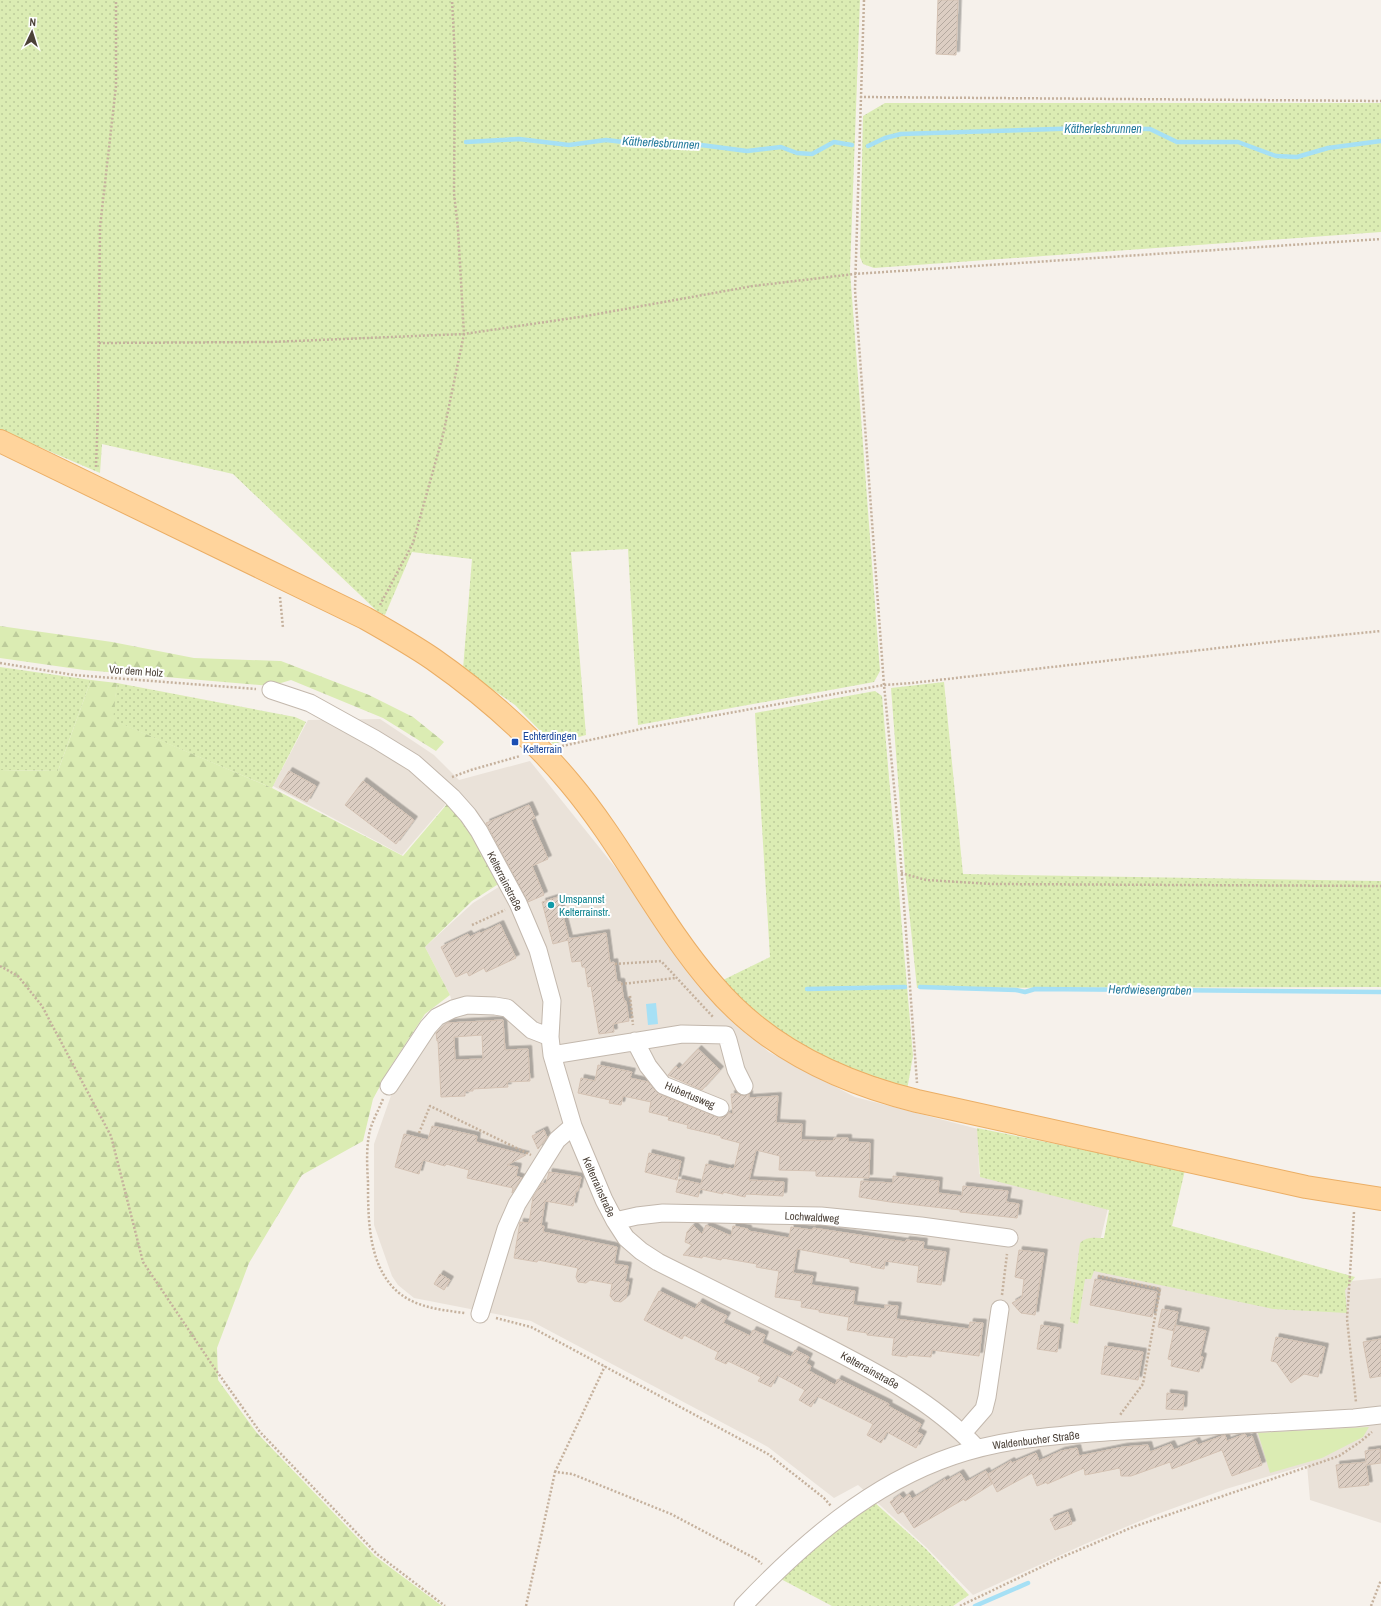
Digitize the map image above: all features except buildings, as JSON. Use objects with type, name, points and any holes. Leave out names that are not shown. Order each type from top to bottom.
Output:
[{"type":"main road","points":[[0,441],[284,577],[371,621],[417,649],[468,685],[512,722],[557,768],[587,804],[678,939],[718,991],[740,1013],[771,1038],[814,1064],[859,1084],[890,1095],[1299,1186],[1381,1200]]},
{"type":"street","name":"Kelterrainstraße","points":[[271,690],[310,703],[375,739],[414,763],[437,783],[468,816],[479,831],[518,903],[538,950],[552,1001],[550,1036],[552,1055],[573,1126],[604,1200],[626,1238],[641,1251],[658,1262],[843,1355],[891,1381],[926,1404],[964,1433],[977,1448]]},
{"type":"street","points":[[389,1086],[428,1027],[437,1017],[453,1009],[468,1005],[507,1008],[532,1030],[550,1036]]},
{"type":"street","points":[[552,1055],[682,1034],[727,1037],[736,1070],[744,1086]]},
{"type":"street","name":"Hubertusweg","points":[[635,1041],[648,1066],[663,1085],[720,1108]]},
{"type":"street","points":[[480,1314],[506,1229],[518,1204],[557,1140],[573,1126]]},
{"type":"street","name":"Lochwaldweg","points":[[615,1221],[637,1216],[663,1213],[821,1216],[921,1226],[1009,1238]]},
{"type":"street","points":[[964,1433],[984,1408],[987,1397],[1000,1309]]},
{"type":"street","name":"Waldenbucher Straße","points":[[743,1606],[775,1574],[841,1516],[871,1495],[896,1480],[924,1467],[977,1448],[1040,1437],[1358,1418],[1381,1415]]},
{"type":"path","points":[[95,487],[98,408],[100,227],[116,86],[116,0]]},
{"type":"path","points":[[371,621],[413,543],[443,435],[464,334],[458,229],[454,192],[455,57],[452,0]]},
{"type":"path","points":[[864,0],[854,274],[884,685],[902,874],[916,1063],[917,1101]]},
{"type":"path","points":[[860,97],[1381,101]]},
{"type":"path","points":[[99,342],[270,342],[464,334],[586,316],[753,286],[854,274],[1381,239]]},
{"type":"path","points":[[283,628],[280,588],[284,577]]},
{"type":"path","points":[[437,783],[471,770],[541,751],[646,728],[884,685],[1381,631]]},
{"type":"path","name":"Vor dem Holz","points":[[0,663],[74,675],[271,690]]},
{"type":"path","points":[[902,874],[926,880],[992,884],[1381,886]]},
{"type":"path","points":[[472,925],[498,912]]},
{"type":"path","points":[[615,964],[661,961],[717,1022],[727,1037]]},
{"type":"path","points":[[0,966],[18,976],[46,1013],[111,1136],[143,1262],[212,1366],[260,1432],[377,1554],[445,1606]]},
{"type":"path","points":[[621,984],[677,978]]},
{"type":"path","points":[[630,996],[635,1041]]},
{"type":"path","points":[[389,1086],[370,1130],[367,1156],[368,1223],[376,1258],[385,1278],[399,1292],[414,1302],[442,1310],[480,1314],[531,1327],[768,1454],[824,1498],[841,1516]]},
{"type":"path","points":[[419,1133],[430,1106],[544,1161]]},
{"type":"path","points":[[1356,1196],[1350,1260],[1347,1319],[1358,1418]]},
{"type":"path","points":[[1000,1309],[1007,1257]]},
{"type":"path","points":[[1098,1276],[1160,1289],[1143,1384],[1110,1432]]},
{"type":"path","points":[[526,1606],[555,1472],[605,1366]]},
{"type":"path","points":[[960,1606],[1060,1558],[1133,1527],[1339,1456],[1374,1431]]},
{"type":"path","points":[[555,1472],[572,1474],[671,1514],[756,1559],[775,1574]]},
{"type":"path","points":[[1371,1606],[1381,1580]]},
{"type":"shaded area","points":[[380,719],[434,755],[459,780],[530,761],[623,877],[686,968],[724,1014],[769,1052],[855,1097],[978,1129],[979,1174],[1108,1208],[1100,1241],[1302,1286],[1381,1278],[1381,1523],[1310,1500],[1307,1465],[1226,1489],[1152,1516],[1085,1544],[973,1595],[927,1548],[858,1485],[834,1498],[768,1447],[531,1321],[414,1298],[398,1285],[392,1276],[374,1225],[374,1144],[394,1087],[435,1022],[455,1012],[450,995],[425,947],[473,903],[510,880],[494,844],[458,790],[402,855],[273,786],[308,720]]},
{"type":"green space","points":[[0,0],[860,0],[850,271],[880,671],[874,682],[638,725],[628,549],[571,552],[586,735],[553,744],[515,705],[463,669],[472,559],[412,552],[385,615],[378,612],[233,474],[102,444],[100,473],[0,430]]},
{"type":"green space","points":[[885,103],[1381,103],[1381,232],[874,268],[863,264],[860,257],[863,116]]},
{"type":"green space","points":[[0,626],[112,642],[194,658],[281,661],[369,695],[413,717],[444,742],[436,751],[383,718],[291,680],[271,686],[84,670],[0,658]]},
{"type":"green space","points":[[0,667],[91,680],[58,771],[0,770]]},
{"type":"green space","points":[[91,680],[117,683],[113,720],[272,788],[403,856],[448,803],[474,832],[500,883],[472,901],[425,947],[450,995],[425,1014],[391,1066],[373,1099],[363,1141],[302,1175],[249,1263],[217,1348],[218,1380],[257,1433],[375,1556],[442,1606],[0,1606],[0,770],[58,771]]},
{"type":"green space","points":[[944,682],[963,874],[1381,881],[1381,987],[917,988],[905,871],[891,688]]},
{"type":"green space","points":[[117,683],[295,717],[306,722],[272,788],[112,720]]},
{"type":"green space","points":[[875,691],[882,696],[913,1056],[907,1090],[821,1059],[764,1021],[723,980],[770,957],[755,713]]},
{"type":"green space","points":[[977,1128],[1185,1170],[1172,1226],[1355,1277],[1345,1290],[1347,1313],[1273,1309],[1094,1271],[1091,1279],[1085,1279],[1078,1324],[1070,1322],[1080,1243],[1088,1238],[1104,1238],[1109,1210],[980,1177]]},
{"type":"green space","points":[[1369,1427],[1363,1437],[1322,1458],[1270,1473],[1258,1433]]},
{"type":"green space","points":[[873,1501],[926,1549],[969,1595],[953,1606],[832,1606],[777,1577]]},
{"type":"water","points":[[656,1003],[658,1024],[648,1025],[646,1004]]},
{"type":"waterway","name":"Kätherlesbrunnen","points":[[868,146],[885,138],[901,134],[1087,128],[1150,129],[1177,142],[1238,142],[1276,156],[1297,157],[1328,148],[1381,141]]},
{"type":"waterway","name":"Kätherlesbrunnen","points":[[466,142],[519,139],[569,145],[606,140],[658,146],[701,145],[747,151],[781,147],[797,153],[812,154],[834,142],[852,145]]},
{"type":"waterway","name":"Herdwiesengraben","points":[[807,989],[905,987]]},
{"type":"waterway","name":"Herdwiesengraben","points":[[920,987],[1016,990],[1025,992],[1035,989],[1381,992]]},
{"type":"waterway","points":[[975,1606],[1028,1583]]},
{"type":"place","name":"Echterdingen Kelterrain","points":[[515,742]]},
{"type":"place","name":"Umspannst Kelterrainstr.","points":[[551,905]]}]
